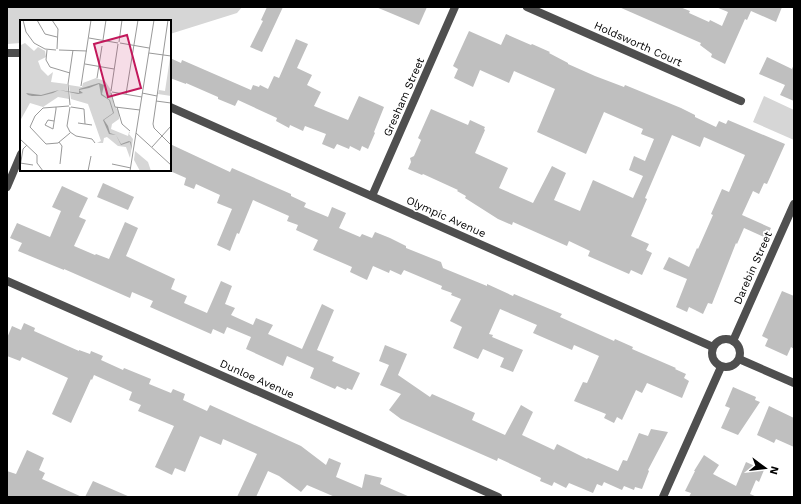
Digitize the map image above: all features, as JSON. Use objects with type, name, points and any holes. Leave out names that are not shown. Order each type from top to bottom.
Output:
[{"type":"street","name":"Gresham Street","points":[[372,196],[455,7]]},
{"type":"street","name":"Holdsworth Court","points":[[527,7],[741,101]]},
{"type":"street","points":[[7,53],[20,53]]},
{"type":"street","name":"Olympic Avenue","points":[[171,107],[713,346]]},
{"type":"street","points":[[7,186],[20,156]]},
{"type":"street","name":"Darebin Street","points":[[733,341],[794,204]]},
{"type":"street","name":"Dunloe Avenue","points":[[7,281],[498,497]]},
{"type":"street","points":[[724,339],[733,341],[739,347],[739,359],[730,367],[721,367],[714,361],[712,356],[713,346],[720,340],[724,339]]},
{"type":"street","points":[[739,359],[794,383]]},
{"type":"street","points":[[663,497],[721,367]]},
{"type":"shaded area","points":[[7,7],[242,7],[237,13],[171,34],[171,20],[20,20],[20,43],[7,44]]},
{"type":"shaded area","points":[[764,96],[794,110],[794,140],[753,122]]},
{"type":"building","points":[[267,7],[283,7],[262,52],[250,47],[263,21],[261,20]]},
{"type":"building","points":[[376,7],[427,7],[419,25]]},
{"type":"building","points":[[619,7],[680,7],[690,11],[689,13],[722,26],[728,12],[716,7],[782,7],[776,22],[751,11],[747,20],[745,19],[725,64],[711,57],[712,54],[700,45],[701,43]]},
{"type":"building","points":[[469,31],[501,45],[506,34],[550,52],[549,53],[568,64],[595,76],[624,87],[625,85],[681,108],[695,115],[695,117],[716,127],[719,121],[726,124],[728,120],[785,144],[767,184],[764,183],[759,194],[753,191],[742,215],[771,228],[766,238],[744,228],[737,244],[736,243],[712,304],[708,303],[703,314],[689,307],[687,312],[676,307],[687,279],[663,269],[669,257],[689,267],[713,215],[711,214],[722,189],[729,192],[745,155],[704,137],[700,147],[672,135],[645,198],[647,199],[631,236],[649,244],[646,250],[652,253],[642,275],[631,270],[629,274],[588,256],[590,251],[569,241],[567,246],[513,222],[512,225],[498,219],[465,198],[466,196],[457,191],[458,190],[408,169],[411,162],[410,158],[414,156],[421,140],[418,138],[431,109],[468,125],[470,120],[485,127],[475,153],[508,168],[499,188],[533,203],[552,166],[566,173],[554,200],[580,211],[593,180],[633,198],[643,176],[629,170],[634,156],[645,161],[654,139],[641,134],[643,129],[604,112],[586,154],[537,132],[555,89],[514,71],[509,83],[480,70],[473,87],[454,78],[458,69],[453,66]]},
{"type":"building","points":[[296,39],[308,44],[297,68],[312,75],[307,85],[321,92],[314,106],[348,120],[359,96],[384,107],[368,149],[362,146],[360,151],[350,146],[349,149],[337,144],[334,149],[322,144],[326,134],[305,126],[303,131],[290,125],[289,128],[276,121],[277,118],[238,100],[235,106],[186,83],[171,78],[171,58],[181,63],[182,60],[251,90],[253,85],[259,87],[260,85],[268,89],[274,76],[279,78]]},
{"type":"building","points":[[767,57],[792,69],[794,64],[794,101],[780,95],[785,85],[759,74]]},
{"type":"building","points":[[171,144],[230,172],[232,168],[291,194],[291,196],[306,203],[304,207],[328,217],[332,207],[346,213],[339,228],[360,237],[362,234],[372,238],[375,232],[390,238],[406,246],[406,248],[441,262],[443,268],[487,286],[487,284],[513,296],[514,294],[562,314],[560,317],[614,341],[615,339],[633,347],[632,349],[676,368],[675,369],[686,374],[684,378],[689,381],[682,398],[647,383],[642,393],[636,390],[622,420],[617,417],[614,423],[604,418],[606,414],[574,401],[583,382],[587,383],[599,356],[574,345],[572,350],[533,333],[537,325],[500,309],[489,334],[493,335],[492,337],[523,350],[513,372],[500,367],[504,358],[483,349],[478,359],[453,348],[462,327],[450,321],[461,299],[451,295],[452,293],[441,289],[442,286],[404,270],[401,275],[390,270],[389,273],[373,266],[367,280],[350,272],[352,267],[313,250],[318,240],[296,230],[298,225],[287,221],[289,216],[253,200],[239,234],[237,233],[230,251],[217,245],[232,209],[217,203],[220,195],[196,184],[194,189],[184,185],[186,178],[170,171]]},
{"type":"building","points":[[103,183],[134,197],[128,210],[97,197]]},
{"type":"building","points":[[62,186],[88,198],[79,217],[86,220],[74,246],[109,259],[125,222],[138,228],[126,256],[175,279],[171,289],[187,296],[184,303],[207,313],[221,281],[232,286],[225,304],[235,308],[231,315],[253,325],[256,318],[273,325],[268,334],[302,349],[322,304],[334,310],[317,350],[334,357],[332,361],[360,373],[352,390],[347,388],[346,390],[337,386],[335,389],[310,378],[314,368],[287,356],[283,366],[246,349],[251,337],[227,327],[224,334],[213,329],[211,334],[150,307],[153,301],[132,292],[130,298],[64,269],[18,251],[22,243],[10,238],[17,223],[50,237],[61,211],[52,207]]},
{"type":"building","points":[[782,291],[794,296],[794,349],[791,347],[787,356],[765,346],[768,339],[762,336]]},
{"type":"building","points":[[24,323],[35,328],[34,331],[79,351],[90,354],[91,351],[103,356],[101,360],[123,370],[124,368],[151,379],[149,384],[171,393],[173,389],[185,394],[183,400],[207,411],[210,405],[301,446],[326,465],[329,458],[341,463],[336,477],[362,488],[365,474],[382,478],[380,484],[410,497],[335,497],[307,485],[301,492],[279,476],[268,471],[256,497],[237,497],[257,454],[223,439],[221,445],[200,436],[185,472],[175,468],[172,475],[155,467],[174,426],[138,411],[141,405],[129,400],[132,392],[94,375],[71,423],[52,414],[68,378],[22,357],[20,361],[7,356],[7,338],[12,326],[21,330]]},
{"type":"building","points":[[385,345],[407,354],[398,375],[430,397],[432,394],[475,413],[472,420],[505,435],[521,405],[533,412],[522,435],[554,450],[557,444],[587,459],[588,458],[618,471],[623,460],[627,461],[639,433],[648,436],[651,429],[668,432],[648,470],[649,471],[642,489],[635,487],[634,490],[624,486],[622,490],[604,482],[602,486],[597,484],[593,493],[569,483],[566,488],[554,482],[552,486],[540,481],[541,478],[498,458],[497,461],[401,419],[389,410],[401,394],[380,385],[389,365],[379,361]]},
{"type":"building","points":[[733,387],[756,397],[755,400],[760,402],[738,435],[721,428],[730,408],[725,406]]},
{"type":"building","points":[[769,406],[794,418],[794,447],[776,439],[774,443],[757,435]]},
{"type":"building","points":[[27,450],[44,458],[39,470],[45,473],[42,479],[82,497],[7,497],[7,471],[16,474]]},
{"type":"building","points":[[704,455],[719,465],[713,474],[736,486],[746,462],[764,470],[759,482],[756,480],[750,494],[757,497],[689,497],[691,493],[685,491],[694,471]]},
{"type":"building","points":[[93,481],[130,497],[85,497]]}]
